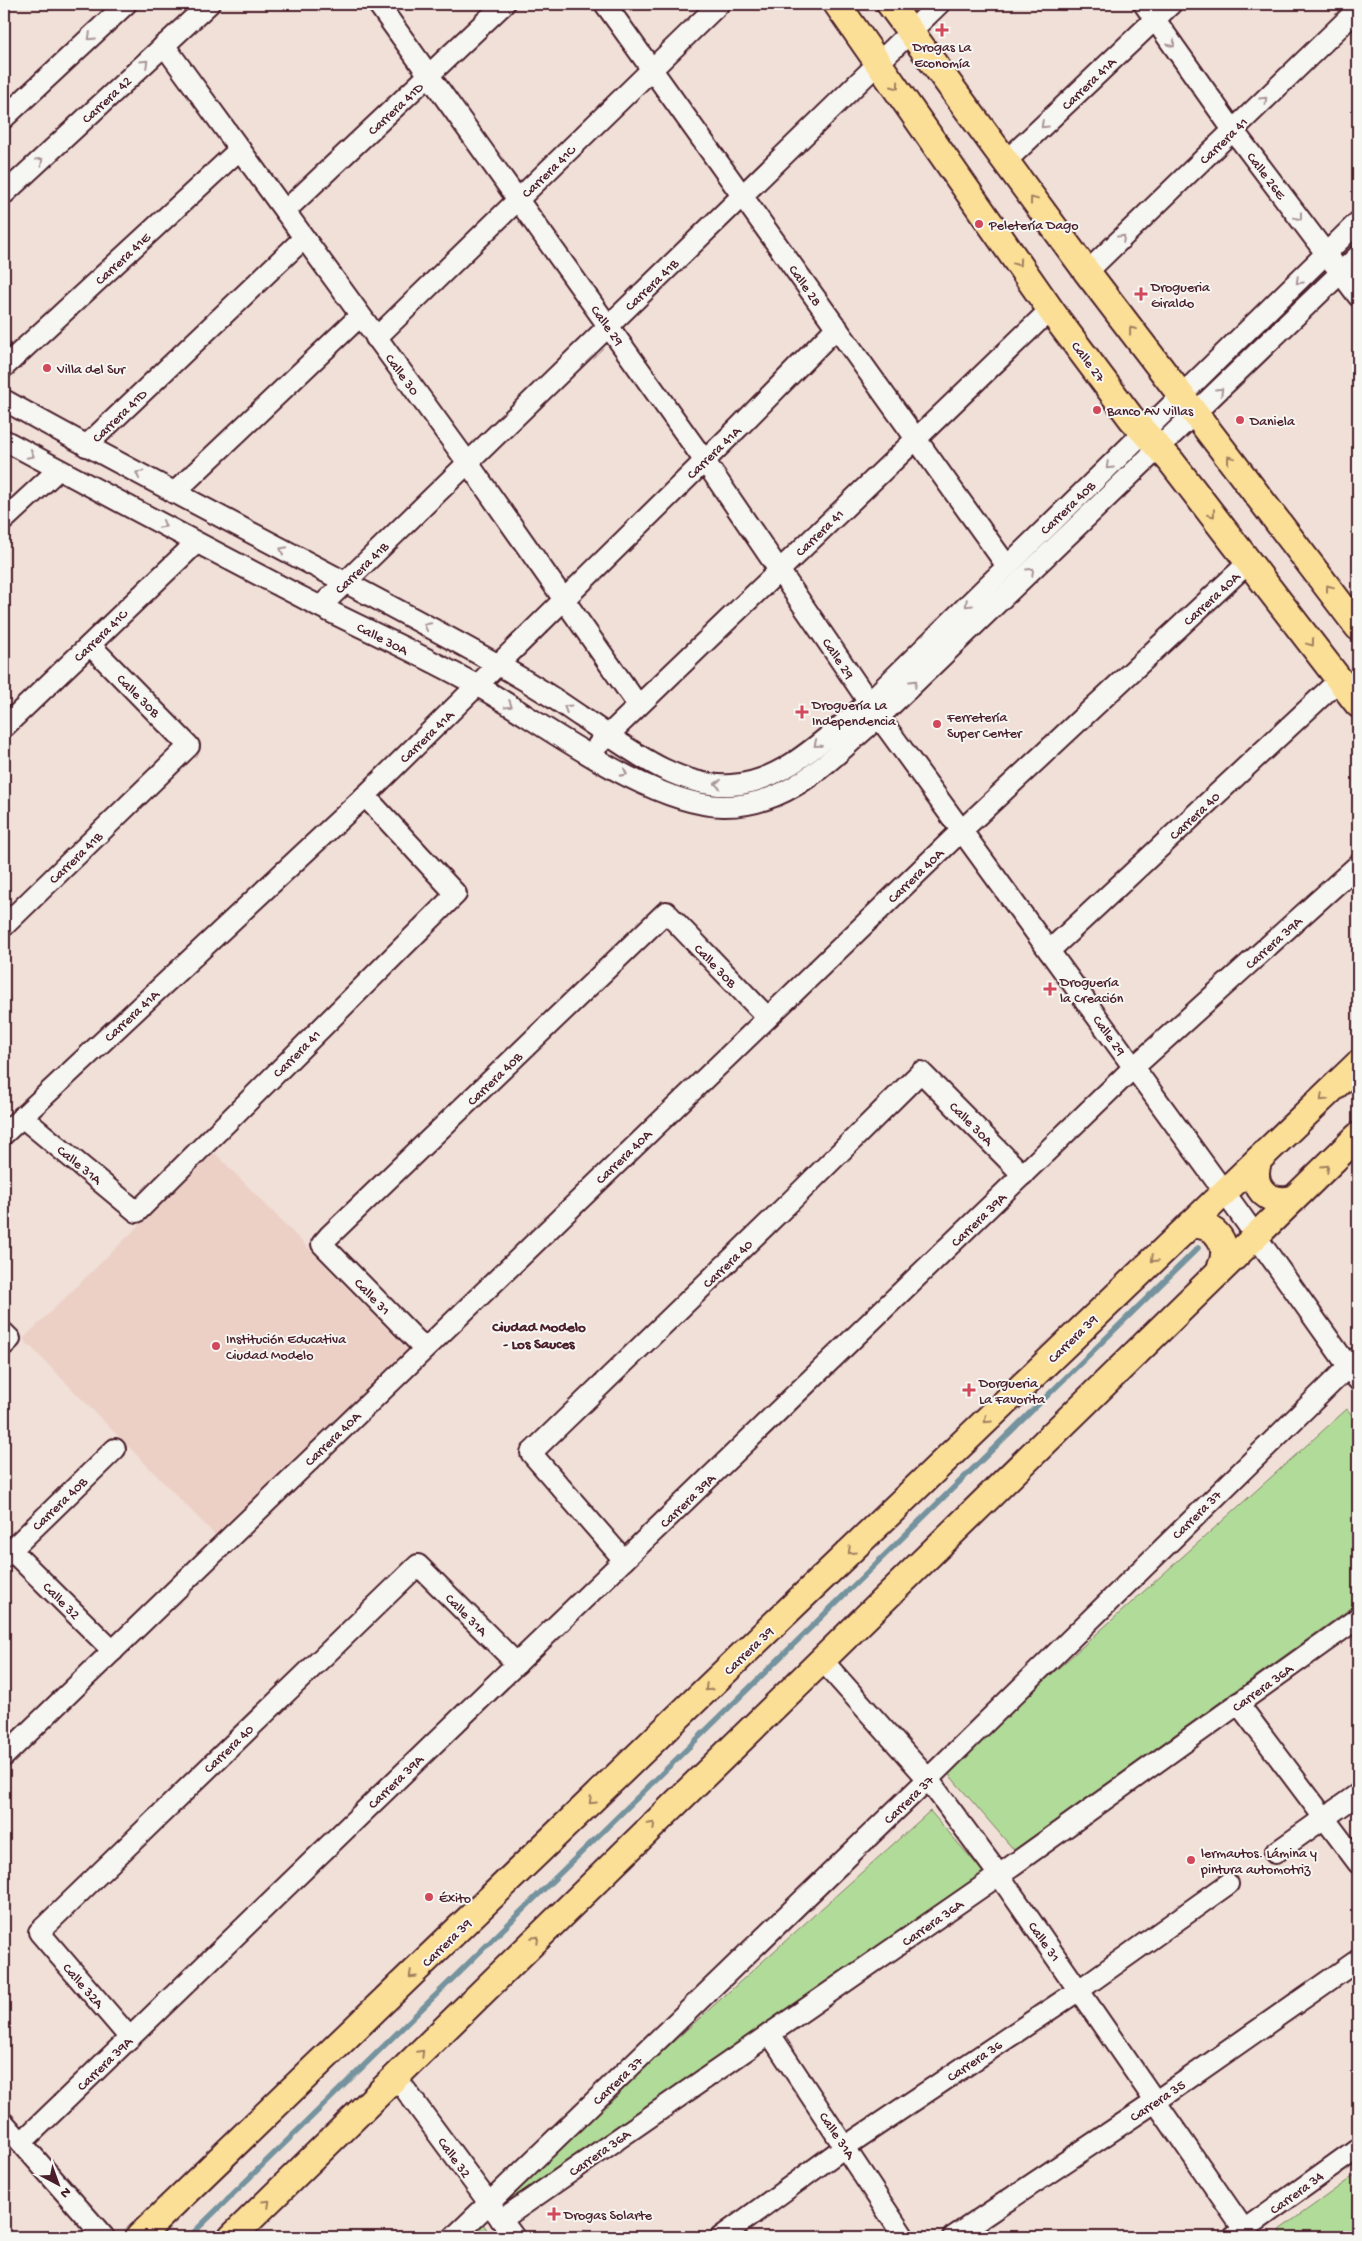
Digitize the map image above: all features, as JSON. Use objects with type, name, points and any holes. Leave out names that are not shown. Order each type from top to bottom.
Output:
[{"type":"main road","name":"Calle 27","points":[[837,4],[1050,309],[1132,419],[1152,440],[1249,562],[1358,704]]},
{"type":"main road","points":[[890,4],[1087,272],[1358,627]]},
{"type":"main road","name":"Carrera 39","points":[[139,2237],[1358,1064]]},
{"type":"main road","points":[[232,2237],[1358,1136]]},
{"type":"main road","points":[[1259,1159],[1256,1176],[1257,1184],[1262,1191],[1276,1201],[1294,1200]]},
{"type":"main road","points":[[1190,1225],[1205,1225],[1218,1233],[1222,1240],[1225,1255],[1220,1269]]},
{"type":"street","points":[[4,118],[126,4]]},
{"type":"street","name":"Carrera 42","points":[[4,194],[209,4]]},
{"type":"street","name":"Calle 29","points":[[378,4],[704,460],[874,709],[1224,1193],[1355,1367]]},
{"type":"street","name":"Carrera 41D","points":[[285,212],[504,4]]},
{"type":"street","name":"Calle 28","points":[[605,4],[1007,566]]},
{"type":"street","name":"Carrera 41C","points":[[376,338],[719,4]]},
{"type":"street","name":"Carrera 41B","points":[[320,606],[939,4]]},
{"type":"street","name":"Carrera 41A","points":[[1005,162],[1150,11],[1171,4]]},
{"type":"street","name":"Carrera 41","points":[[1087,272],[1358,9]]},
{"type":"street","name":"Calle 26E","points":[[1150,11],[1233,130],[1358,296]]},
{"type":"street","name":"Calle 30","points":[[164,45],[468,462],[565,598],[638,705]]},
{"type":"street","name":"Carrera 41E","points":[[4,367],[240,149]]},
{"type":"street","name":"Carrera 40B","points":[[607,736],[664,769],[696,782],[731,786],[766,779],[793,764],[874,709],[1189,404],[1326,254],[1358,222]]},
{"type":"street","name":"Carrera 41D","points":[[86,446],[304,238]]},
{"type":"street","name":"Carrera 40B","points":[[1189,404],[1341,273],[1358,256]]},
{"type":"street","name":"Carrera 41","points":[[588,754],[1050,309]]},
{"type":"street","points":[[174,492],[360,316]]},
{"type":"street","name":"Carrera 41A","points":[[4,1134],[365,796],[478,686],[836,327]]},
{"type":"street","points":[[4,400],[86,446],[498,664],[580,716],[607,736]]},
{"type":"street","name":"Calle 30A","points":[[4,440],[196,543],[478,686],[588,754],[639,781],[683,800],[722,806],[767,800]]},
{"type":"street","name":"Carrera 40B","points":[[767,800],[789,791],[807,778],[1007,566],[1152,440]]},
{"type":"street","points":[[4,520],[58,470]]},
{"type":"street","name":"Carrera 41C","points":[[4,727],[196,543]]},
{"type":"street","name":"Carrera 40A","points":[[4,1756],[961,830],[1249,562]]},
{"type":"street","name":"Calle 30B","points":[[90,645],[189,746]]},
{"type":"street","name":"Carrera 40","points":[[1049,951],[1339,680]]},
{"type":"street","name":"Carrera 41B","points":[[4,926],[189,746]]},
{"type":"street","name":"Carrera 41","points":[[137,1212],[456,894],[365,796]]},
{"type":"street","name":"Carrera 39A","points":[[22,2142],[1134,1068],[1358,865]]},
{"type":"street","name":"Carrera 40B","points":[[322,1244],[666,912]]},
{"type":"street","name":"Calle 30B","points":[[666,912],[767,1017]]},
{"type":"street","name":"Calle 30A","points":[[921,1072],[1024,1174]]},
{"type":"street","name":"Carrera 40","points":[[624,1560],[531,1454],[921,1072]]},
{"type":"street","name":"Calle 31A","points":[[22,1117],[137,1212]]},
{"type":"street","name":"Calle 31","points":[[322,1244],[424,1348]]},
{"type":"street","name":"Carrera 37","points":[[454,2237],[1355,1367]]},
{"type":"street","name":"Carrera 40B","points":[[7,1553],[115,1449]]},
{"type":"street","name":"Calle 32","points":[[7,1553],[113,1651]]},
{"type":"street","name":"Carrera 40","points":[[39,1932],[418,1565]]},
{"type":"street","name":"Calle 31A","points":[[418,1565],[517,1664]]},
{"type":"street","name":"Carrera 36A","points":[[501,2220],[999,1875],[1358,1618]]},
{"type":"street","name":"Calle 31","points":[[822,1660],[928,1779],[999,1875],[1155,2102],[1243,2235]]},
{"type":"street","points":[[1238,1703],[1358,1863]]},
{"type":"street","points":[[1275,1853],[1358,1794]]},
{"type":"street","name":"Carrera 36","points":[[721,2237],[846,2146],[1079,1990],[1228,1884]]},
{"type":"street","name":"Calle 32A","points":[[39,1932],[130,2038]]},
{"type":"street","name":"Carrera 35","points":[[953,2237],[1155,2102],[1358,1960]]},
{"type":"street","name":"Calle 31A","points":[[770,2034],[846,2146],[904,2237]]},
{"type":"street","name":"Calle 32","points":[[396,2077],[514,2237]]},
{"type":"street","points":[[4,2123],[104,2237]]},
{"type":"street","name":"Carrera 34","points":[[1243,2235],[1358,2148]]},
{"type":"shaded area","name":"Institución Educativa Ciudad Modelo","points":[[214,1152],[410,1352],[219,1539],[23,1339]]},
{"type":"green space","points":[[1347,1409],[1358,1423],[1358,1603],[1014,1850],[945,1770]]},
{"type":"green space","points":[[930,1811],[985,1874],[513,2203],[505,2193]]},
{"type":"green space","points":[[1358,2173],[1358,2237],[1284,2237],[1279,2230]]},
{"type":"green space","points":[[481,2221],[492,2237],[465,2237]]},
{"type":"waterway","points":[[189,2237],[1198,1248]]},
{"type":"place","name":"Drogas La Economía","points":[[942,30]]},
{"type":"place","name":"Peletería Dago","points":[[979,224]]},
{"type":"place","name":"Drogueria Giraldo","points":[[1141,294]]},
{"type":"place","name":"Villa del Sur","points":[[47,368]]},
{"type":"place","name":"Banco AV Villas","points":[[1097,410]]},
{"type":"place","name":"Daniela","points":[[1240,420]]},
{"type":"place","name":"Droguería La Independencia","points":[[802,712]]},
{"type":"place","name":"Ferretería Super Center","points":[[937,724]]},
{"type":"place","name":"Droguería la Creación","points":[[1050,989]]},
{"type":"place","name":"Institución Educativa Ciudad Modelo","points":[[216,1346]]},
{"type":"place","name":"Dorgueria La Favorita","points":[[969,1390]]},
{"type":"place","name":"lermautos. Lámina y pintura automotriz","points":[[1191,1860]]},
{"type":"place","name":"Éxito","points":[[429,1897]]},
{"type":"place","name":"Drogas Solarte","points":[[554,2214]]},
{"type":"district","name":"Ciudad Modelo - Los Sauces","points":[[539,1334]]}]
